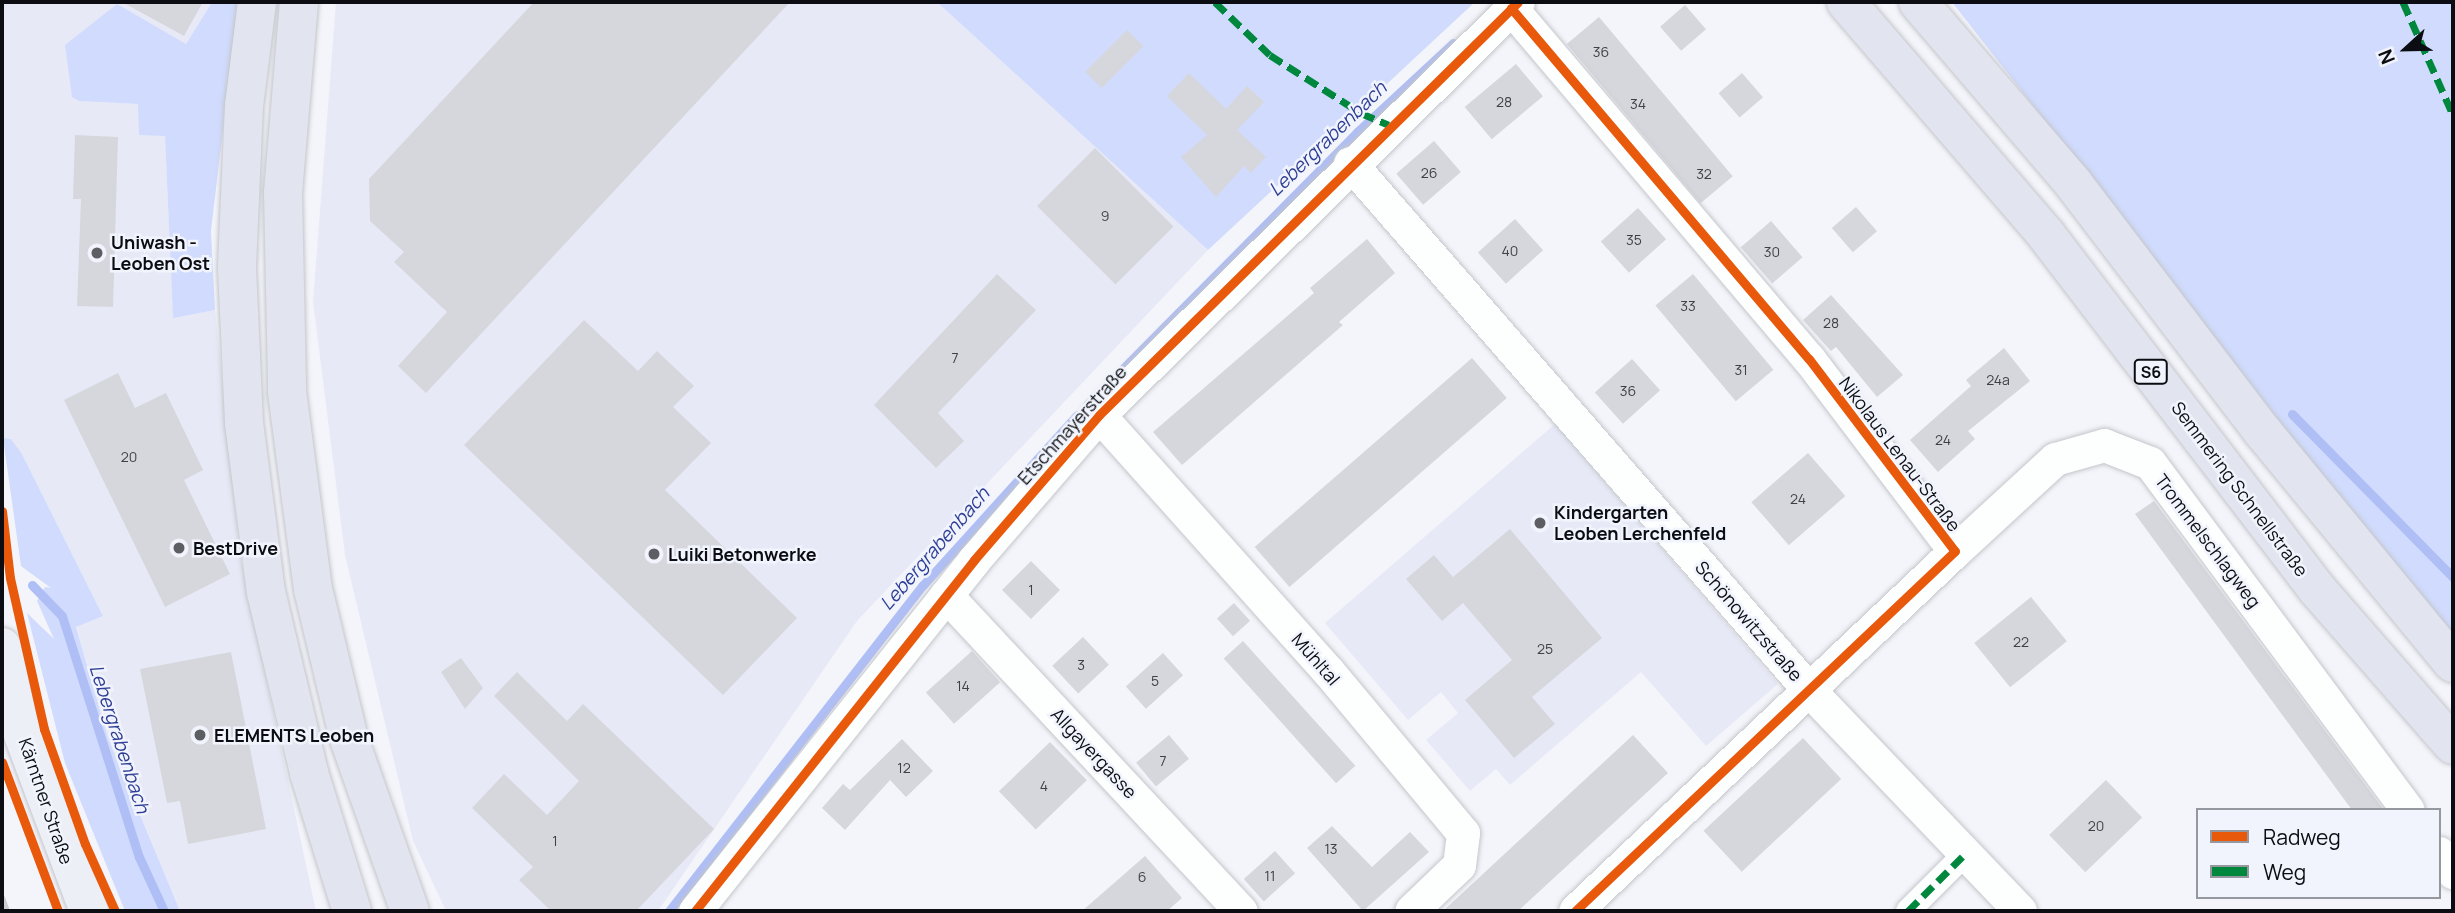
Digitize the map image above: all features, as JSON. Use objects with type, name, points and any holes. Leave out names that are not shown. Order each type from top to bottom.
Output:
[{"type":"highway","points":[[257,2],[244,106],[237,268],[244,423],[266,593],[309,774],[352,911]]},
{"type":"highway","name":"Semmering Schnellstraße","points":[[1846,2],[2047,236],[2316,588],[2453,745]]},
{"type":"highway","points":[[1918,2],[2073,183],[2263,432],[2453,663]]},
{"type":"highway","points":[[301,12],[283,193],[287,392],[316,603],[349,739],[410,911]]},
{"type":"main road","name":"Kärntner Straße","points":[[2,648],[27,748],[89,911]]},
{"type":"street","name":"Etschmayerstraße","points":[[695,911],[946,595],[1099,415],[1350,163],[1515,5]]},
{"type":"street","name":"Nikolaus Lenau-Straße","points":[[1515,5],[1809,359],[1955,551],[1576,911]]},
{"type":"street","name":"Schönowitzstraße","points":[[1350,163],[1810,691],[2020,911]]},
{"type":"street","name":"Mühltal","points":[[1099,415],[1328,671],[1463,833],[1459,865],[1411,911]]},
{"type":"street","name":"Trommelschlagweg","points":[[1955,551],[2055,459],[2104,445],[2150,463],[2406,808]]},
{"type":"street","name":"Allgayergasse","points":[[946,595],[1241,911]]},
{"type":"street","points":[[1908,911],[1966,853]]},
{"type":"street","points":[[2441,856],[2453,872]]},
{"type":"shaded area","points":[[2,2],[212,2],[186,44],[79,101],[139,104],[165,135],[173,317],[215,310],[240,557],[316,911],[180,911],[108,738],[76,626],[103,616],[22,454],[11,440],[3,438]]},
{"type":"shaded area","points":[[212,2],[238,2],[211,231],[215,310],[173,318],[165,136],[139,135],[138,104],[79,101],[72,97],[65,45],[117,4],[186,44]]},
{"type":"shaded area","points":[[336,2],[937,2],[1208,250],[857,621],[658,911],[446,911],[413,841],[345,555],[313,302]]},
{"type":"shaded area","points":[[937,2],[1475,2],[1208,250]]},
{"type":"shaded area","points":[[1952,2],[2453,2],[2453,640],[2439,626]]},
{"type":"shaded area","name":"Kindergarten Leoben Lerchenfeld","points":[[1555,424],[1778,684],[1706,746],[1641,672],[1510,785],[1496,769],[1470,791],[1426,740],[1458,713],[1441,692],[1408,720],[1325,623]]},
{"type":"shaded area","points":[[3,438],[11,439],[22,454],[103,616],[76,627],[108,738],[180,911],[125,911],[65,763],[27,613],[54,639],[37,601],[45,587],[51,588],[21,566]]},
{"type":"building","points":[[122,2],[203,2],[184,36]]},
{"type":"building","points":[[534,2],[790,2],[426,393],[398,366],[447,312],[394,262],[404,252],[370,221],[369,179]]},
{"type":"building","points":[[1685,5],[1706,29],[1681,51],[1660,27]]},
{"type":"building","points":[[1599,17],[1733,176],[1701,203],[1567,44]]},
{"type":"building","points":[[1127,30],[1143,46],[1102,88],[1085,72]]},
{"type":"building","points":[[1516,64],[1543,96],[1492,139],[1465,107]]},
{"type":"building","points":[[1189,73],[1226,109],[1247,86],[1264,102],[1237,130],[1266,157],[1251,173],[1244,166],[1216,197],[1181,157],[1207,135],[1167,96]]},
{"type":"building","points":[[1742,73],[1763,97],[1740,117],[1719,93]]},
{"type":"building","name":"Uniwash - Leoben Ost","points":[[75,135],[118,137],[113,307],[77,306],[81,199],[73,199]]},
{"type":"building","points":[[1434,141],[1461,172],[1423,205],[1396,174]]},
{"type":"building","points":[[1095,148],[1173,226],[1116,284],[1037,206]]},
{"type":"building","points":[[1856,207],[1877,231],[1853,252],[1832,228]]},
{"type":"building","points":[[1638,208],[1666,239],[1629,273],[1601,241]]},
{"type":"building","points":[[1515,219],[1543,250],[1506,284],[1478,252]]},
{"type":"building","points":[[1771,221],[1802,257],[1772,283],[1741,247]]},
{"type":"building","points":[[1367,239],[1395,273],[1339,322],[1343,325],[1182,465],[1153,432],[1314,293],[1310,288]]},
{"type":"building","points":[[997,274],[1036,310],[938,413],[964,441],[936,468],[874,405]]},
{"type":"building","points":[[1693,274],[1773,370],[1736,401],[1655,305]]},
{"type":"building","points":[[1831,295],[1903,375],[1877,397],[1836,347],[1831,351],[1803,320]]},
{"type":"building","name":"Luiki Betonwerke","points":[[584,320],[638,371],[657,351],[694,386],[673,407],[711,443],[665,490],[797,618],[723,695],[464,445]]},
{"type":"building","points":[[2004,348],[2030,381],[1968,431],[1975,439],[1938,472],[1910,440],[1971,386],[1966,380]]},
{"type":"building","points":[[1472,358],[1507,398],[1289,587],[1255,547]]},
{"type":"building","points":[[1632,359],[1660,390],[1623,424],[1595,392]]},
{"type":"building","points":[[118,373],[135,408],[166,393],[203,470],[184,480],[230,574],[165,607],[64,400]]},
{"type":"building","points":[[1808,453],[1845,496],[1789,545],[1751,502]]},
{"type":"building","points":[[2154,501],[2383,808],[2351,808],[2135,514]]},
{"type":"building","points":[[1510,529],[1602,638],[1532,697],[1555,724],[1514,758],[1465,700],[1512,660],[1463,603],[1442,621],[1406,579],[1434,555],[1453,577]]},
{"type":"building","points":[[1031,561],[1060,590],[1031,619],[1002,590]]},
{"type":"building","points":[[2031,597],[2067,641],[2010,687],[1974,643]]},
{"type":"building","points":[[1234,603],[1250,621],[1233,636],[1217,618]]},
{"type":"building","points":[[1083,637],[1109,665],[1078,693],[1052,666]]},
{"type":"building","points":[[1243,641],[1355,766],[1336,783],[1224,658]]},
{"type":"building","points":[[972,651],[1000,682],[954,724],[926,692]]},
{"type":"building","name":"ELEMENTS Leoben","points":[[231,652],[266,829],[188,844],[180,801],[167,803],[140,669]]},
{"type":"building","points":[[1163,653],[1183,675],[1146,709],[1126,686]]},
{"type":"building","points":[[461,658],[483,688],[465,709],[441,672]]},
{"type":"building","points":[[517,672],[567,721],[583,704],[714,829],[636,911],[551,911],[519,880],[533,867],[472,808],[504,774],[547,815],[579,781],[494,696]]},
{"type":"building","points":[[1169,735],[1189,759],[1156,786],[1136,763]]},
{"type":"building","points":[[1633,735],[1668,773],[1518,911],[1443,911]]},
{"type":"building","points":[[1803,738],[1841,779],[1742,872],[1704,831]]},
{"type":"building","points":[[902,739],[933,771],[906,797],[890,780],[845,830],[822,808],[843,784],[850,790]]},
{"type":"building","points":[[1050,742],[1087,780],[1036,829],[999,791]]},
{"type":"building","points":[[2106,780],[2142,817],[2085,872],[2049,835]]},
{"type":"building","points":[[1332,826],[1372,867],[1410,832],[1429,852],[1363,911],[1307,848]]},
{"type":"building","points":[[1275,851],[1295,873],[1264,901],[1244,879]]},
{"type":"building","points":[[1145,856],[1182,898],[1167,911],[1082,911]]},
{"type":"waterway","name":"Lebergrabenbach","points":[[1087,405],[1357,132],[1453,43]]},
{"type":"waterway","points":[[2292,414],[2453,577]]},
{"type":"waterway","name":"Lebergrabenbach","points":[[669,911],[923,585],[1077,415]]},
{"type":"waterway","name":"Lebergrabenbach","points":[[32,585],[62,616],[139,857],[164,911]]},
{"type":"railway","points":[[2,897],[7,911]]},
{"type":"marked path","points":[[1215,2],[1270,55],[1361,113],[1389,125]]},
{"type":"marked path","points":[[2403,2],[2453,115]]},
{"type":"marked path","points":[[1908,911],[1966,853]]},
{"type":"cycle path","points":[[695,911],[974,560],[1099,415],[1518,2]]},
{"type":"cycle path","points":[[1511,8],[1809,359],[1955,551],[1575,911]]},
{"type":"cycle path","points":[[2,511],[10,578],[44,729],[85,844],[115,911]]},
{"type":"cycle path","points":[[2,762],[58,911]]},
{"type":"place","name":"Uniwash - Leoben Ost","points":[[97,253]]},
{"type":"place","name":"Kindergarten Leoben Lerchenfeld","points":[[1540,523]]},
{"type":"place","name":"BestDrive","points":[[179,548]]},
{"type":"place","name":"Luiki Betonwerke","points":[[654,554]]},
{"type":"place","name":"ELEMENTS Leoben","points":[[200,735]]}]
